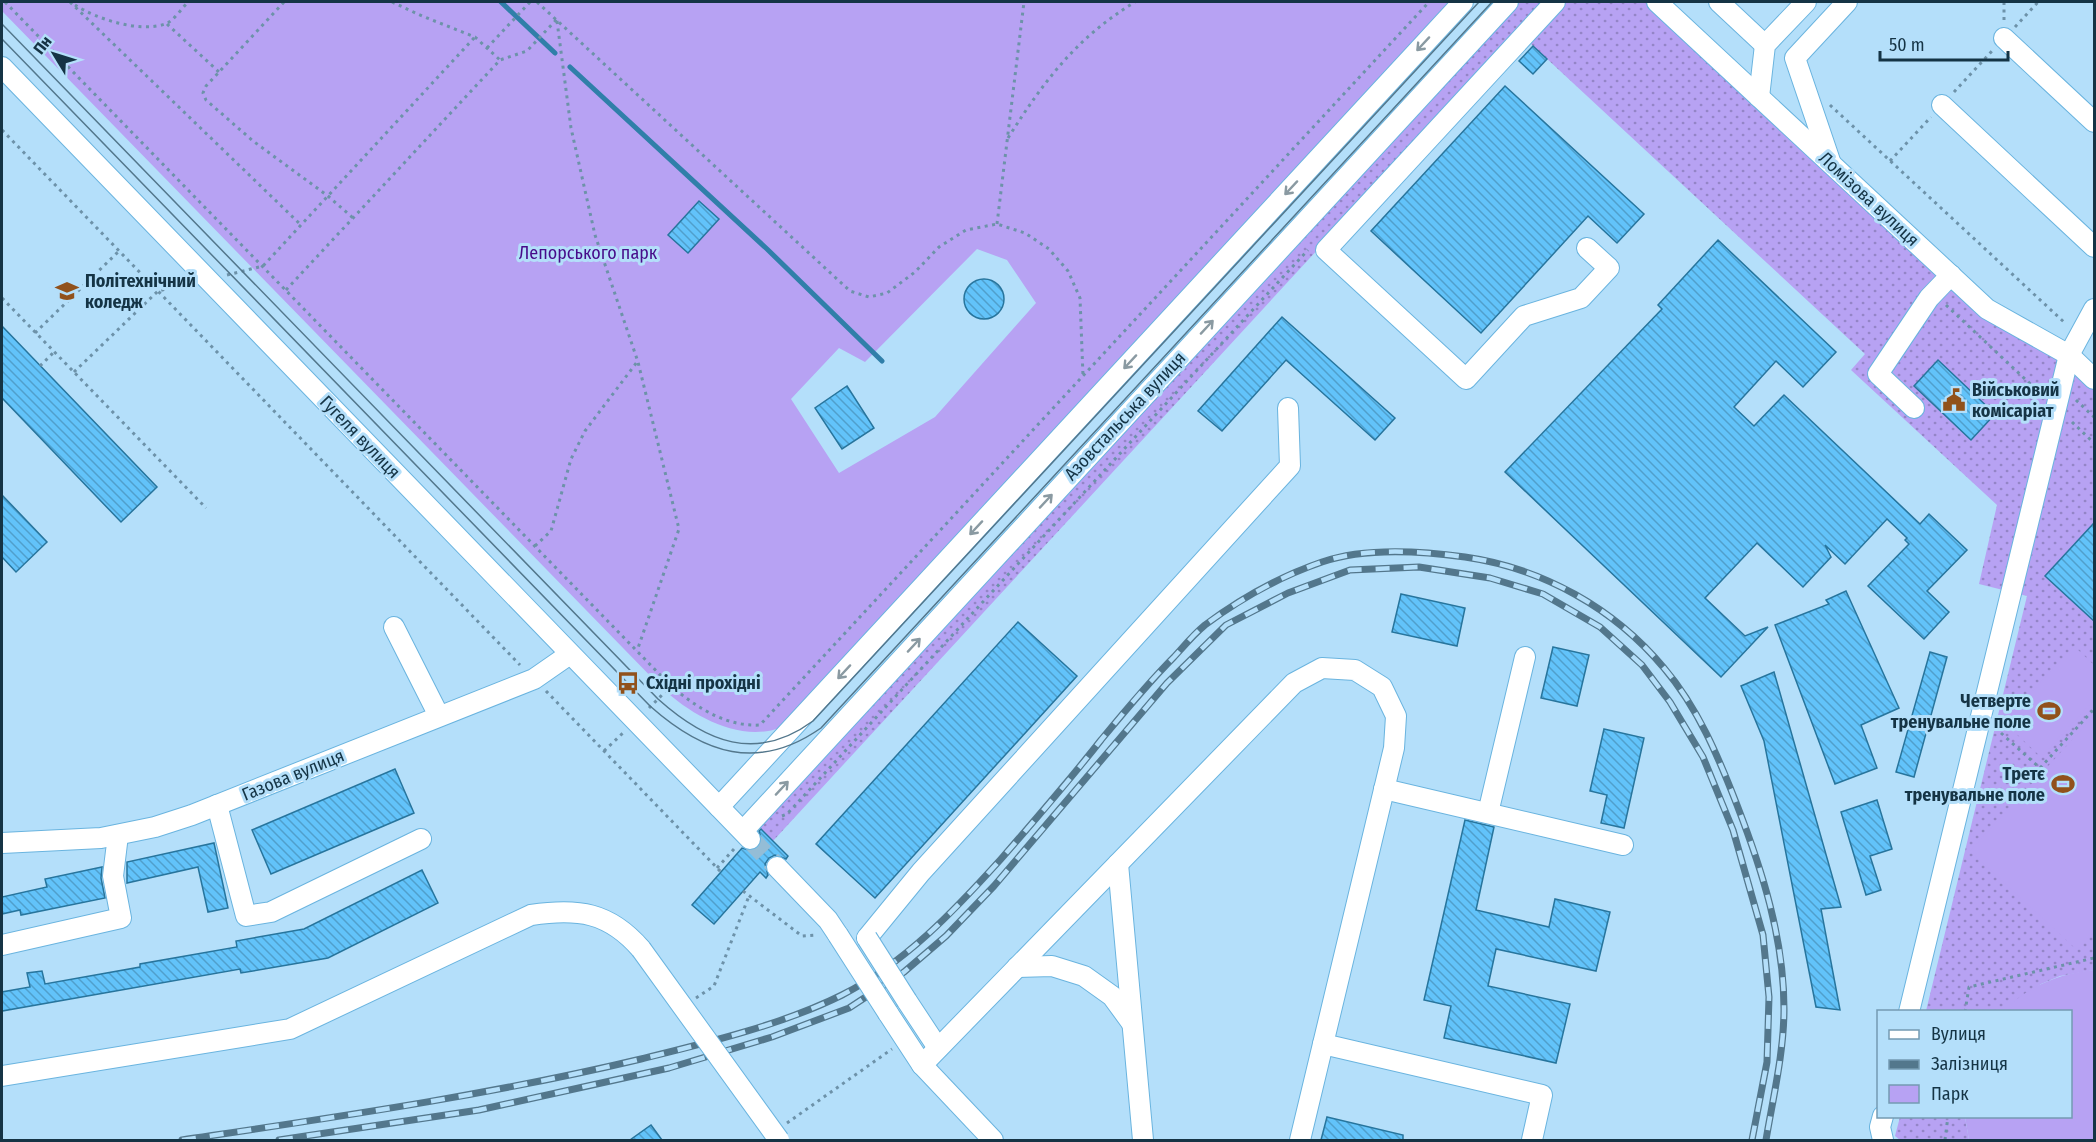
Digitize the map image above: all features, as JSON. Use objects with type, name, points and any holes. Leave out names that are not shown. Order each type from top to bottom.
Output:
[{"type":"street","name":"Азовстальська вулиця","points":[[719,807],[1463,2]]},
{"type":"street","name":"Азовстальська вулиця","points":[[746,835],[1508,2]]},
{"type":"street","points":[[1555,2],[1326,250],[1466,379],[1524,316],[1581,298],[1588,291],[1609,268],[1587,248]]},
{"type":"street","name":"Ломізова вулиця","points":[[1658,2],[1987,309],[2069,356],[2094,379]]},
{"type":"street","points":[[1719,2],[1766,45]]},
{"type":"street","points":[[1759,97],[1766,45],[1806,2]]},
{"type":"street","points":[[1831,164],[1795,58],[1847,2]]},
{"type":"street","points":[[2004,38],[2094,122]]},
{"type":"street","name":"Гугеля вулиця","points":[[2,67],[746,835]]},
{"type":"street","points":[[1942,105],[2094,247]]},
{"type":"street","points":[[1914,408],[1878,374],[1934,293],[1951,275]]},
{"type":"street","points":[[1909,1010],[2069,356],[2094,309]]},
{"type":"street","points":[[938,1048],[867,938],[921,872],[1290,466],[1288,408]]},
{"type":"street","points":[[394,627],[439,716]]},
{"type":"street","name":"Газова вулиця","points":[[2,843],[101,838],[155,826],[217,805],[534,678],[570,654]]},
{"type":"street","points":[[1488,813],[1525,657]]},
{"type":"street","points":[[922,1065],[1294,683],[1322,668],[1355,670],[1382,687],[1387,697],[1396,716],[1394,748],[1300,1140]]},
{"type":"street","points":[[1384,789],[1623,845]]},
{"type":"street","points":[[217,805],[246,916],[271,912],[421,838]]},
{"type":"street","points":[[2,945],[122,918],[113,876],[118,835]]},
{"type":"street","points":[[1118,864],[1143,1140]]},
{"type":"street","points":[[777,867],[828,920],[922,1065],[993,1140]]},
{"type":"street","points":[[2,1076],[290,1029],[531,915],[561,910],[592,915],[614,925],[633,940],[776,1137]]},
{"type":"street","points":[[1017,967],[1052,966],[1084,976],[1112,996],[1132,1024]]},
{"type":"street","points":[[1323,1044],[1542,1095],[1532,1140]]},
{"type":"street","points":[[1882,1118],[1880,1127],[1883,1140]]},
{"type":"path","points":[[5,2],[671,686],[697,707],[725,720],[760,725],[1429,2]]},
{"type":"path","points":[[70,2],[301,225]]},
{"type":"path","points":[[70,2],[99,17],[151,27],[167,24],[188,2]]},
{"type":"path","points":[[284,2],[206,86],[203,93],[206,100],[253,141],[328,196],[353,218]]},
{"type":"path","points":[[393,2],[475,37],[500,60]]},
{"type":"path","points":[[537,2],[850,291],[869,297],[887,292],[915,272],[939,247],[966,230],[997,224],[1025,233],[1041,243],[1068,271],[1080,298],[1083,376]]},
{"type":"path","points":[[997,224],[1024,2]]},
{"type":"path","points":[[1007,140],[1037,93],[1071,51],[1112,16],[1135,2]]},
{"type":"path","points":[[1890,161],[2038,2]]},
{"type":"path","points":[[487,48],[529,3]]},
{"type":"path","points":[[286,290],[500,60],[527,51],[557,19]]},
{"type":"path","points":[[557,19],[571,128],[595,235],[638,362],[679,529],[637,651]]},
{"type":"path","points":[[167,24],[219,72]]},
{"type":"path","points":[[263,266],[475,37]]},
{"type":"path","points":[[1829,104],[2079,336]]},
{"type":"path","points":[[2,130],[721,872]]},
{"type":"path","points":[[787,814],[1311,246]]},
{"type":"path","points":[[35,333],[119,251]]},
{"type":"path","points":[[74,372],[158,291]]},
{"type":"path","points":[[1934,293],[2094,443]]},
{"type":"path","points":[[2,298],[206,508]]},
{"type":"path","points":[[40,366],[54,352]]},
{"type":"path","points":[[535,546],[551,531],[571,459],[585,431],[638,362]]},
{"type":"path","points":[[2001,733],[2040,768],[2094,709]]},
{"type":"path","points":[[743,891],[802,936]]},
{"type":"path","points":[[698,998],[714,986],[749,896]]},
{"type":"path","points":[[1965,1010],[1969,987],[2094,958]]},
{"type":"path","points":[[776,1137],[884,1054]]},
{"type":"path","points":[[1945,1140],[1948,1118]]},
{"type":"green space","name":"Лепорського парк","points":[[2,2],[1451,2],[780,728],[748,732],[732,729],[702,717],[663,689],[2,11]],"holes":[[[977,249],[1007,260],[1036,303],[935,417],[839,473],[791,399],[839,348],[865,362]]]},
{"type":"green space","points":[[1520,2],[1646,2],[1981,314],[2068,365],[2094,390],[2094,970],[2060,976],[2041,984],[2005,1010],[1926,1010],[2027,596],[1979,584],[1997,505],[1851,370],[1865,354],[1518,32],[773,841],[760,828]]},
{"type":"green space","name":"Четверте тренувальне поле","points":[[2074,646],[2094,665],[2094,700],[2041,757],[2004,722]]},
{"type":"green space","name":"Третє тренувальне поле","points":[[2094,716],[2094,932],[2077,950],[1970,851]]},
{"type":"green space","points":[[2094,970],[2094,1140],[1969,1140],[1965,1118],[2072,1118],[2072,1010],[2005,1010],[2023,994],[2045,982]]},
{"type":"green space","points":[[1900,1118],[1965,1118],[1969,1140],[1900,1140],[1895,1136]]},
{"type":"building","points":[[1533,46],[1547,59],[1533,74],[1519,61]]},
{"type":"building","points":[[1505,86],[1644,214],[1617,243],[1588,216],[1481,333],[1371,231]]},
{"type":"building","points":[[699,201],[719,219],[688,253],[668,235]]},
{"type":"building","points":[[1718,240],[1836,352],[1803,387],[1776,361],[1734,407],[1754,426],[1784,395],[1920,524],[1929,514],[1967,550],[1927,591],[1949,612],[1924,639],[1868,586],[1909,544],[1905,540],[1907,538],[1887,519],[1845,564],[1825,545],[1831,557],[1803,587],[1757,543],[1705,598],[1745,636],[1768,627],[1721,677],[1505,472],[1662,309],[1658,305]]},
{"type":"building","points":[[984,279],[992,280],[998,285],[1003,291],[1003,307],[998,313],[992,318],[984,319],[976,318],[970,313],[965,307],[964,299],[965,291],[970,285],[976,280]]},
{"type":"building","points":[[1282,317],[1395,418],[1375,440],[1286,360],[1222,431],[1198,411]]},
{"type":"building","points":[[2,326],[157,487],[121,522],[2,398]]},
{"type":"building","points":[[1938,360],[1995,414],[1971,440],[1914,386]]},
{"type":"building","points":[[847,386],[874,428],[842,449],[815,408]]},
{"type":"building","points":[[2,495],[47,542],[16,572],[2,557]]},
{"type":"building","points":[[2094,523],[2094,621],[2045,576]]},
{"type":"building","points":[[1846,591],[1899,708],[1861,725],[1877,768],[1835,784],[1775,625],[1829,604],[1826,600]]},
{"type":"building","points":[[1401,594],[1465,608],[1457,646],[1392,632]]},
{"type":"building","points":[[1018,622],[1077,676],[875,898],[816,844]]},
{"type":"building","points":[[1553,647],[1589,655],[1577,706],[1541,698]]},
{"type":"building","points":[[1930,652],[1947,657],[1914,777],[1896,772]]},
{"type":"building","points":[[1774,672],[1841,907],[1821,909],[1840,1010],[1816,1007],[1764,741],[1741,686]]},
{"type":"building","points":[[1604,729],[1644,738],[1624,828],[1601,823],[1607,795],[1590,791]]},
{"type":"building","points":[[395,769],[414,813],[271,874],[252,830]]},
{"type":"building","points":[[1877,800],[1892,849],[1870,856],[1881,890],[1866,895],[1841,812]]},
{"type":"building","points":[[1465,820],[1494,827],[1476,910],[1549,927],[1555,899],[1610,912],[1596,971],[1496,949],[1488,986],[1570,1004],[1556,1063],[1444,1038],[1451,1006],[1424,1000]]},
{"type":"building","points":[[761,829],[788,856],[786,859],[775,855],[769,858],[765,864],[768,875],[766,878],[760,872],[714,924],[692,905],[742,848],[752,851],[759,847],[762,842],[759,831]]},
{"type":"building","points":[[214,843],[228,908],[208,912],[198,867],[127,883],[127,862]]},
{"type":"building","points":[[102,867],[101,878],[105,898],[21,915],[20,910],[2,914],[2,897],[47,887],[45,879]]},
{"type":"building","points":[[422,870],[438,903],[328,958],[241,973],[240,969],[2,1011],[2,992],[30,987],[27,973],[42,971],[45,984],[237,947],[236,941],[304,929]]},
{"type":"building","points":[[1327,1117],[1403,1135],[1403,1140],[1321,1140]]},
{"type":"building","points":[[651,1125],[662,1140],[630,1140]]},
{"type":"waterway","points":[[501,2],[555,53]]},
{"type":"waterway","points":[[570,67],[767,249],[882,361]]},
{"type":"tunnel","points":[[750,839],[777,867]]},
{"type":"tram line","points":[[2,24],[658,699],[676,714],[713,736],[732,742],[752,744],[792,734],[813,721],[1479,2]]},
{"type":"tram line","points":[[2,39],[650,706],[670,723],[711,746],[732,752],[753,753],[775,750],[798,742],[821,728],[1492,2]]},
{"type":"railway","points":[[182,1140],[413,1104],[584,1072],[743,1032],[819,1006],[842,995],[887,968],[908,952],[965,898],[1039,815],[1146,687],[1205,625],[1232,606],[1291,574],[1339,557],[1375,552],[1412,552],[1465,557],[1494,562],[1549,581],[1575,594],[1623,627],[1664,668],[1687,699],[1715,751],[1737,805],[1763,879],[1776,930],[1783,983],[1784,1025],[1778,1075],[1766,1140]]},
{"type":"railway","points":[[279,1140],[479,1110],[669,1068],[772,1037],[849,1008],[904,972],[946,936],[994,886],[1167,683],[1226,625],[1288,593],[1350,570],[1419,567],[1490,578],[1543,594],[1600,627],[1642,665],[1670,702],[1703,757],[1733,830],[1763,935],[1769,997],[1767,1062],[1752,1140]]},
{"type":"place","name":"Політехнічний коледж","points":[[67,291]]},
{"type":"place","name":"Військовий комісаріат","points":[[1954,400]]},
{"type":"place","name":"Східні прохідні","points":[[628,683]]},
{"type":"place","name":"Четверте тренувальне поле","points":[[2049,711]]},
{"type":"place","name":"Третє тренувальне поле","points":[[2063,784]]}]
